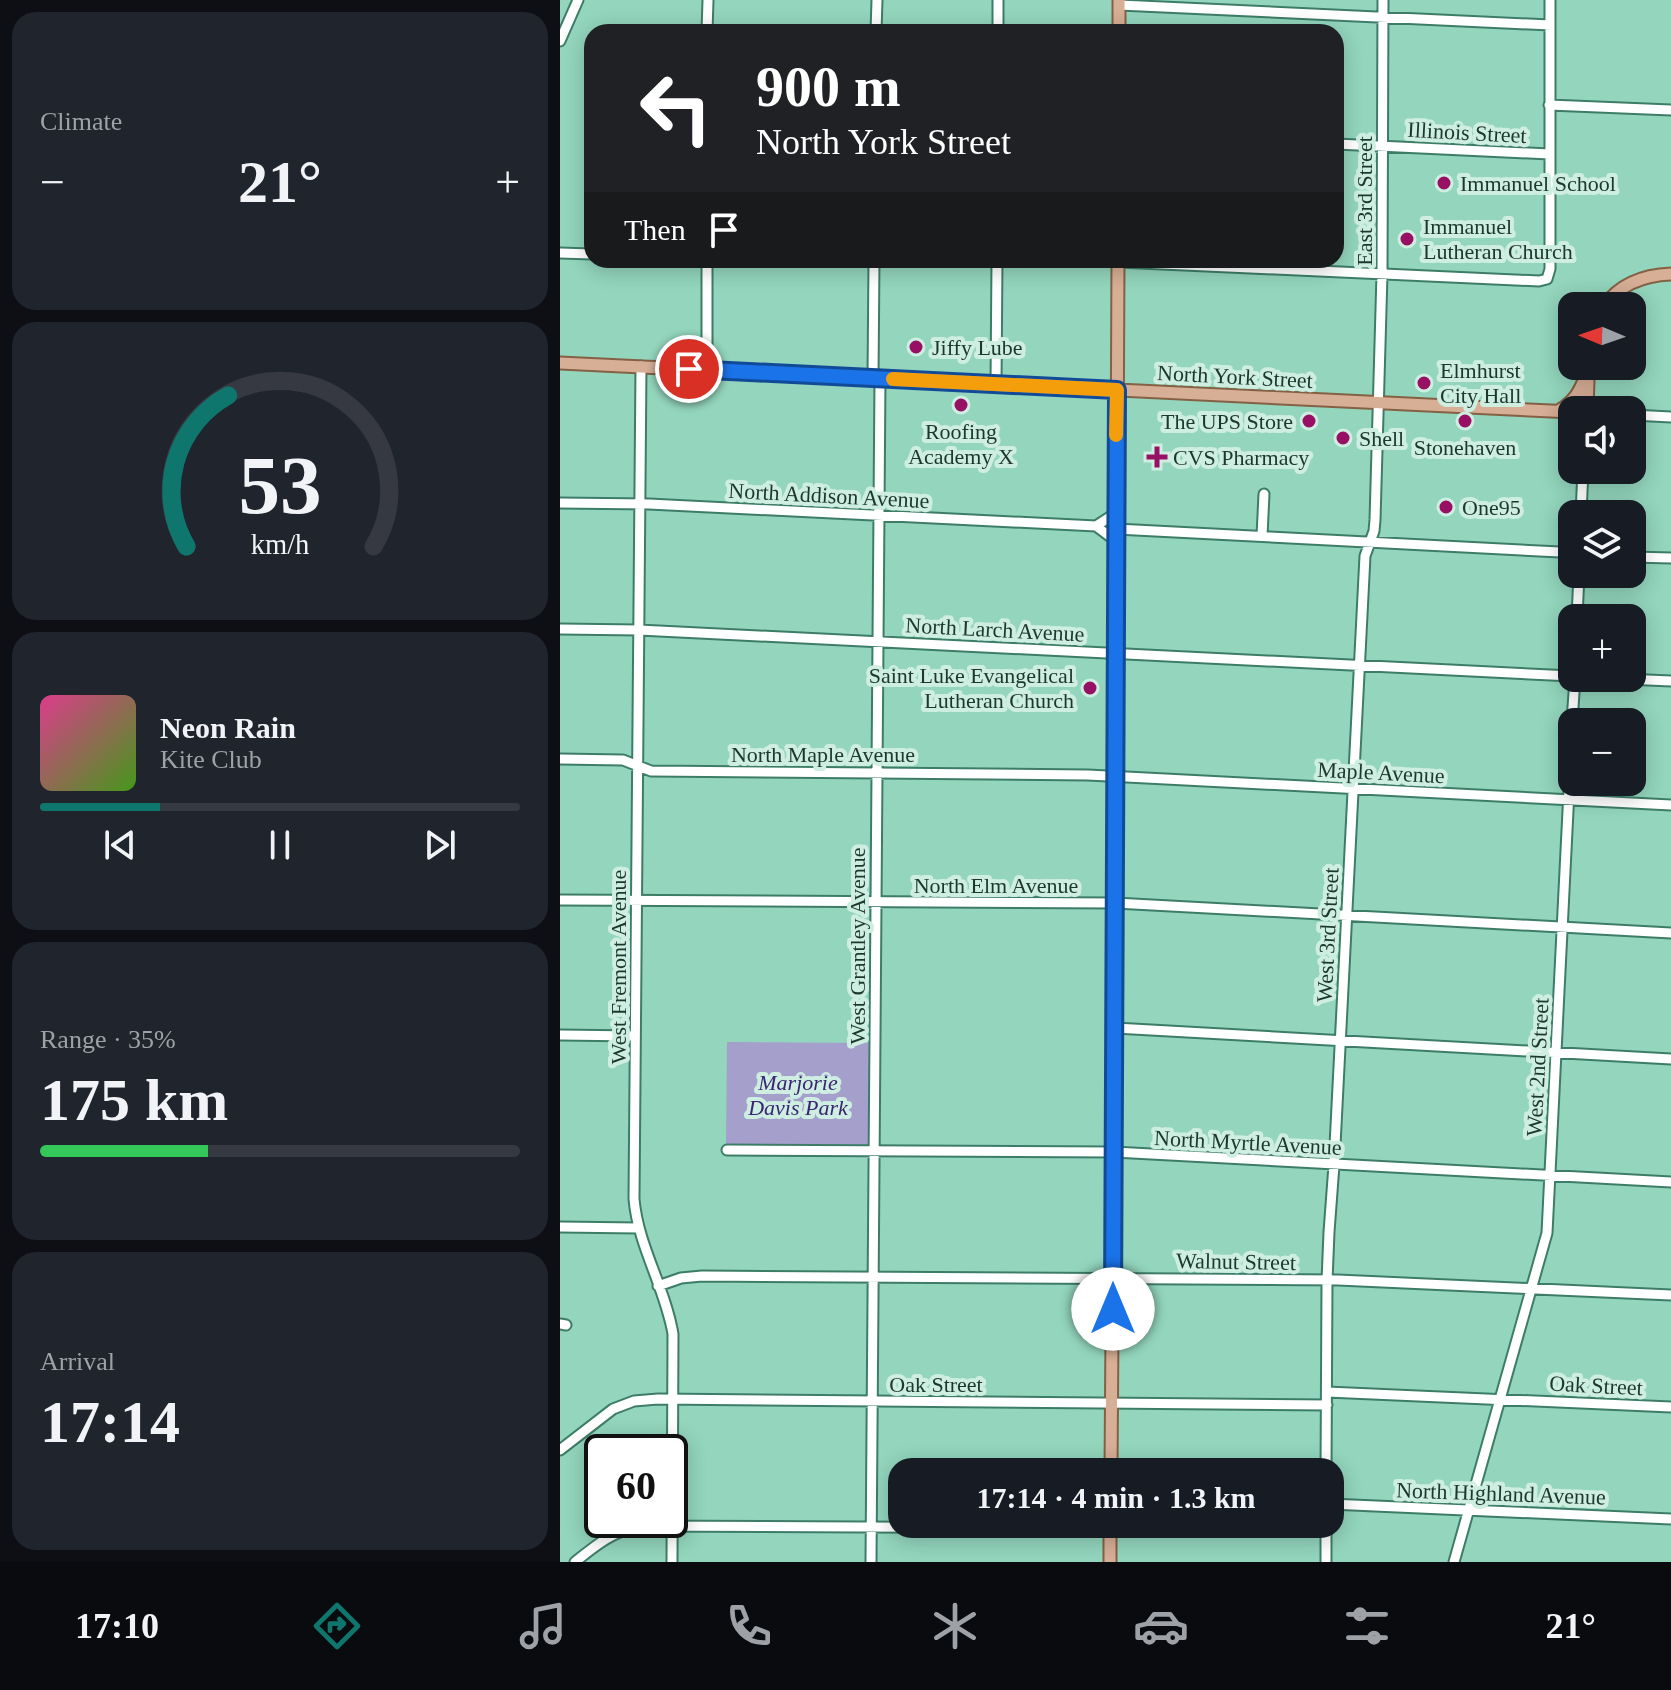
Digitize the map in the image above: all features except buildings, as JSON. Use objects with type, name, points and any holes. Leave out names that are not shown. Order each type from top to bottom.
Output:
[{"type":"main road","points":[[1119,2],[1119,24]]},
{"type":"main road","points":[[1111,1458],[1118,268]]},
{"type":"main road","points":[[1617,292],[1645,277],[1671,274]]},
{"type":"main road","name":"North York Street","points":[[560,363],[1558,411]]},
{"type":"main road","points":[[1110,1538],[1110,1562]]},
{"type":"street","points":[[560,41],[578,0]]},
{"type":"street","points":[[707,24],[708,0]]},
{"type":"street","points":[[876,24],[877,0]]},
{"type":"street","points":[[998,0],[998,24]]},
{"type":"street","name":"East 3rd Street","points":[[1379,402],[1383,0]]},
{"type":"street","points":[[1260,268],[1547,279],[1550,269],[1550,0]]},
{"type":"street","points":[[1119,2],[1550,25]]},
{"type":"street","points":[[1549,105],[1671,110]]},
{"type":"street","name":"Illinois Street","points":[[1344,144],[1549,154]]},
{"type":"street","points":[[560,253],[584,254]]},
{"type":"street","points":[[707,268],[707,370]]},
{"type":"street","name":"West Grantley Avenue","points":[[871,1562],[878,515],[874,268]]},
{"type":"street","points":[[996,384],[997,268]]},
{"type":"street","name":"West Fremont Avenue","points":[[641,366],[634,1199],[638,1228],[673,1334],[673,1434]]},
{"type":"street","name":"West 3rd Street","points":[[1326,1458],[1329,1232],[1365,556],[1375,520],[1379,402]]},
{"type":"street","points":[[1646,416],[1671,417]]},
{"type":"street","points":[[1262,536],[1264,494]]},
{"type":"street","name":"North Addison Avenue","points":[[560,503],[640,504],[1096,526]]},
{"type":"street","points":[[1096,526],[1116,513]]},
{"type":"street","points":[[1096,526],[1116,535],[1262,536],[1558,552]]},
{"type":"street","points":[[1646,555],[1671,558]]},
{"type":"street","name":"North Larch Avenue","points":[[560,629],[639,630],[1558,676]]},
{"type":"street","points":[[1646,680],[1671,681]]},
{"type":"street","name":"North Maple Avenue","points":[[560,759],[623,760],[651,771],[1088,775]]},
{"type":"street","name":"Maple Avenue","points":[[1088,775],[1671,805]]},
{"type":"street","name":"West 2nd Street","points":[[1454,1562],[1547,1233],[1569,796]]},
{"type":"street","name":"North Elm Avenue","points":[[560,900],[1115,903],[1671,933]]},
{"type":"street","points":[[1115,1028],[1671,1059]]},
{"type":"street","points":[[560,1035],[635,1036]]},
{"type":"street","name":"North Myrtle Avenue","points":[[727,1150],[1114,1152],[1671,1182]]},
{"type":"street","points":[[560,1227],[638,1228]]},
{"type":"street","name":"Walnut Street","points":[[658,1286],[695,1276],[1113,1278],[1327,1281],[1671,1295]]},
{"type":"street","name":"Oak Street","points":[[1327,1392],[1671,1407]]},
{"type":"street","name":"Oak Street","points":[[560,1450],[613,1409],[634,1401],[1327,1405]]},
{"type":"street","name":"North Highland Avenue","points":[[1344,1505],[1671,1519]]},
{"type":"street","points":[[688,1525],[888,1526]]},
{"type":"street","points":[[575,1562],[607,1538]]},
{"type":"street","name":"West Fremont Avenue","points":[[672,1538],[672,1562]]},
{"type":"street","points":[[1326,1538],[1326,1562]]},
{"type":"green space","name":"Marjorie Davis Park","points":[[727,1042],[870,1043],[868,1146],[726,1146]]},
{"type":"slow traffic","points":[[893,379],[1117,390],[1116,435]]},
{"type":"place","name":"Immanuel School","points":[[1444,183]]},
{"type":"place","name":"Immanuel Lutheran Church","points":[[1407,239]]},
{"type":"place","name":"Jiffy Lube","points":[[916,347]]},
{"type":"place","name":"Elmhurst City Hall","points":[[1424,383]]},
{"type":"place","name":"Roofing Academy X","points":[[961,405]]},
{"type":"place","name":"The UPS Store","points":[[1309,421]]},
{"type":"place","name":"Stonehaven","points":[[1465,421]]},
{"type":"place","name":"Shell","points":[[1343,438]]},
{"type":"place","name":"CVS Pharmacy","points":[[1157,457]]},
{"type":"place","name":"One95","points":[[1446,507]]},
{"type":"place","name":"Saint Luke Evangelical Lutheran Church","points":[[1090,688]]},
{"type":"route","points":[[689,369],[1117,390],[1113,1309]]}]
